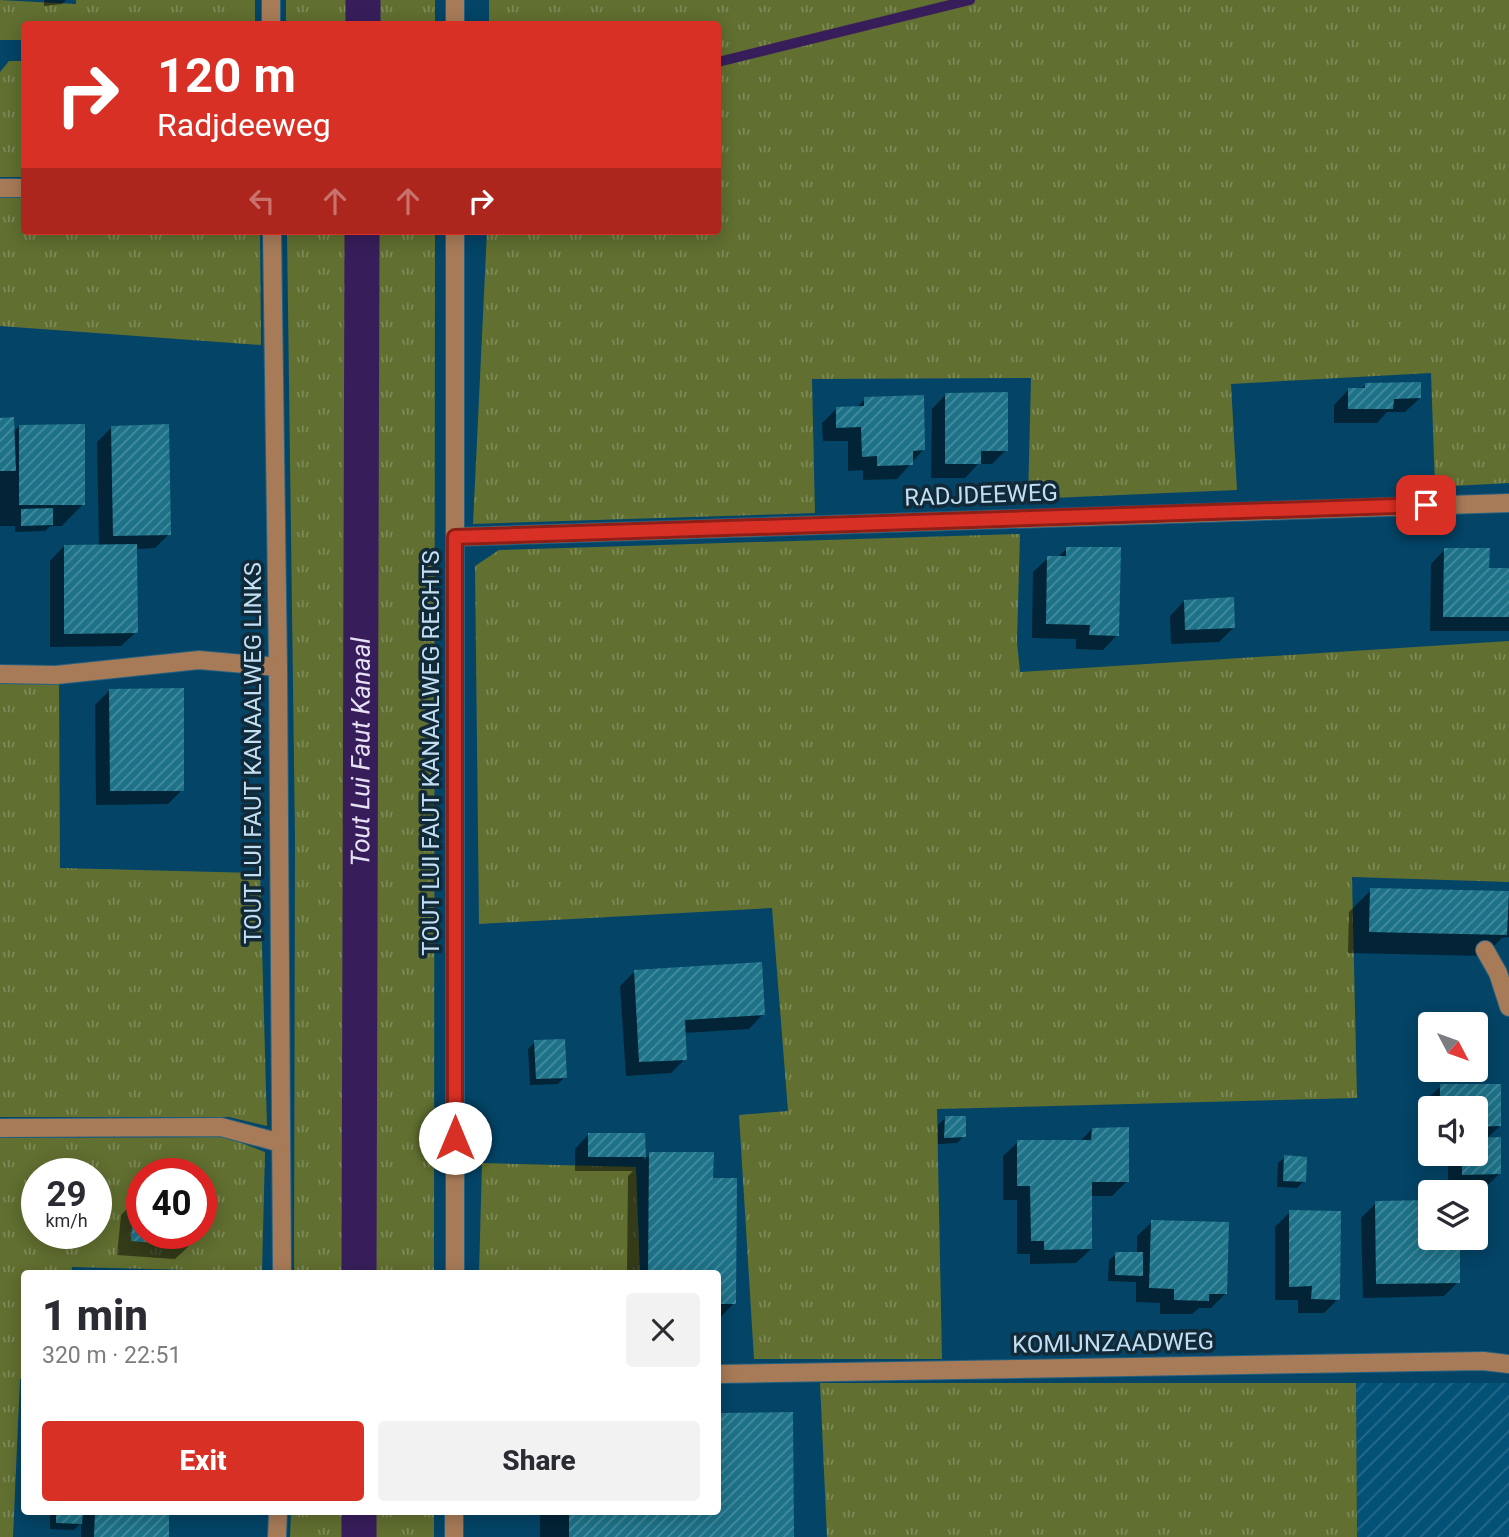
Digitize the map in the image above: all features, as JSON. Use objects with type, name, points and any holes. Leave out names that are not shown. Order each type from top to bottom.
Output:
[{"type":"street","points":[[271,0],[271,21]]},
{"type":"street","points":[[455,0],[455,21]]},
{"type":"street","points":[[0,188],[21,188]]},
{"type":"street","name":"TOUT LUI FAUT KANAALWEG LINKS","points":[[272,235],[282,1270]]},
{"type":"street","name":"TOUT LUI FAUT KANAALWEG RECHTS","points":[[455,235],[456,1270]]},
{"type":"street","name":"RADJDEEWEG","points":[[455,537],[1509,503]]},
{"type":"street","points":[[0,674],[56,675],[199,660],[278,667]]},
{"type":"street","points":[[1485,950],[1498,973],[1509,1007]]},
{"type":"street","points":[[0,1128],[221,1127],[281,1143]]},
{"type":"street","name":"KOMIJNZAADWEG","points":[[721,1374],[1483,1361],[1509,1364]]},
{"type":"street","points":[[277,1537],[278,1515]]},
{"type":"street","points":[[454,1515],[454,1537]]},
{"type":"shaded area","points":[[1356,1383],[1509,1383],[1509,1537],[1357,1537]]},
{"type":"green space","points":[[0,0],[76,4],[76,0],[255,0],[255,21],[21,21],[21,40],[0,40]]},
{"type":"green space","points":[[286,0],[435,0],[435,21],[286,21]]},
{"type":"green space","points":[[489,0],[1509,0],[1509,483],[1435,487],[1431,373],[1231,384],[1237,490],[1028,499],[1031,378],[812,379],[815,513],[473,524],[487,235],[721,235],[721,21],[489,21]]},
{"type":"green space","points":[[9,61],[21,61],[21,177],[0,177],[0,72]]},
{"type":"green space","points":[[0,198],[21,198],[21,235],[260,235],[261,345],[0,326]]},
{"type":"green space","points":[[287,235],[435,235],[434,1270],[294,1270],[295,838]]},
{"type":"green space","points":[[1020,534],[1017,642],[1020,672],[1509,641],[1509,882],[1352,877],[1357,1098],[937,1109],[942,1359],[754,1359],[739,1115],[788,1111],[772,908],[479,924],[475,566],[499,550]]},
{"type":"green space","points":[[0,682],[59,683],[60,868],[260,873],[267,1126],[229,1117],[0,1117]]},
{"type":"green space","points":[[226,1137],[265,1152],[262,1270],[72,1267],[72,1270],[21,1270],[21,1379],[13,1537],[0,1537],[0,1138]]},
{"type":"green space","points":[[482,1163],[636,1167],[640,1270],[479,1270]]},
{"type":"green space","points":[[820,1383],[1356,1383],[1357,1537],[827,1537]]},
{"type":"green space","points":[[291,1515],[434,1515],[434,1537],[290,1537]]},
{"type":"building","points":[[1421,382],[1421,398],[1394,399],[1393,409],[1348,409],[1348,388],[1365,388],[1365,383]]},
{"type":"building","points":[[1008,392],[1008,451],[981,451],[981,464],[945,464],[945,393]]},
{"type":"building","points":[[924,395],[925,450],[913,451],[913,465],[877,466],[877,456],[862,457],[861,427],[836,428],[836,407],[864,406],[864,397]]},
{"type":"building","points":[[14,417],[16,471],[0,471],[0,418]]},
{"type":"building","points":[[85,424],[85,505],[19,505],[19,425]]},
{"type":"building","points":[[169,424],[171,535],[113,536],[111,426]]},
{"type":"building","points":[[53,508],[53,525],[21,526],[21,509]]},
{"type":"building","points":[[137,544],[138,633],[64,634],[64,545]]},
{"type":"building","points":[[1066,547],[1121,547],[1119,636],[1089,635],[1090,625],[1046,624],[1047,556],[1066,556]]},
{"type":"building","points":[[1444,548],[1490,548],[1489,568],[1509,568],[1509,617],[1443,617]]},
{"type":"building","points":[[1234,597],[1235,628],[1185,630],[1184,600]]},
{"type":"building","points":[[184,688],[184,791],[110,791],[109,689]]},
{"type":"building","points":[[1370,888],[1509,891],[1507,935],[1369,932]]},
{"type":"building","points":[[762,962],[765,1015],[685,1020],[687,1060],[639,1062],[634,970]]},
{"type":"building","points":[[565,1039],[567,1078],[536,1079],[534,1040]]},
{"type":"building","points":[[1440,1084],[1501,1084],[1501,1126],[1488,1126],[1488,1096],[1440,1096]]},
{"type":"building","points":[[945,1116],[966,1116],[966,1137],[944,1138]]},
{"type":"building","points":[[1129,1127],[1129,1182],[1092,1182],[1092,1249],[1044,1250],[1044,1241],[1031,1241],[1030,1186],[1017,1186],[1017,1140],[1091,1140],[1092,1128]]},
{"type":"building","points":[[588,1133],[645,1133],[646,1157],[588,1157]]},
{"type":"building","points":[[1501,1137],[1501,1174],[1462,1175],[1462,1166],[1488,1166],[1488,1138]]},
{"type":"building","points":[[649,1152],[714,1152],[713,1178],[737,1178],[736,1304],[721,1304],[721,1270],[648,1270]]},
{"type":"building","points":[[1284,1155],[1307,1157],[1306,1182],[1283,1181]]},
{"type":"building","points":[[1418,1200],[1418,1250],[1460,1250],[1460,1283],[1376,1284],[1375,1201]]},
{"type":"building","points":[[1289,1210],[1341,1211],[1340,1300],[1311,1299],[1312,1286],[1289,1287]]},
{"type":"building","points":[[1151,1220],[1229,1222],[1227,1294],[1209,1294],[1209,1301],[1174,1300],[1174,1289],[1149,1288]]},
{"type":"building","points":[[1115,1252],[1143,1252],[1143,1276],[1115,1275]]},
{"type":"building","points":[[793,1412],[794,1537],[569,1537],[569,1515],[721,1515],[721,1413]]},
{"type":"building","points":[[56,1515],[83,1515],[82,1524],[56,1523]]},
{"type":"building","points":[[95,1515],[169,1515],[169,1537],[94,1537]]},
{"type":"waterway","name":"Tout Lui Faut Kanaal","points":[[363,0],[363,21]]},
{"type":"waterway","points":[[721,61],[970,0]]},
{"type":"waterway","name":"Tout Lui Faut Kanaal","points":[[359,1270],[362,235]]},
{"type":"waterway","name":"Tout Lui Faut Kanaal","points":[[359,1515],[359,1537]]},
{"type":"route","points":[[455,1138],[455,537],[1426,505]]}]
